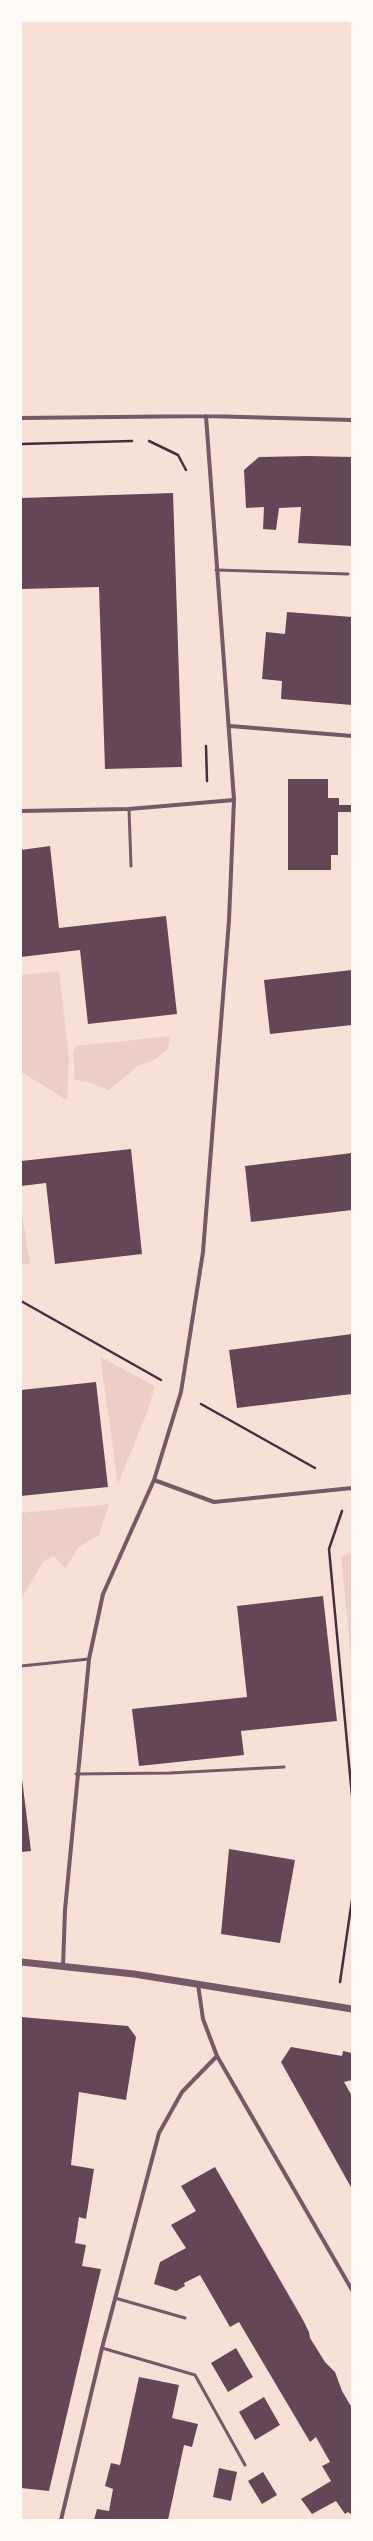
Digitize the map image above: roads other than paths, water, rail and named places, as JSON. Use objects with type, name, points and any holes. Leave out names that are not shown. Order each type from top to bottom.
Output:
[{"type":"street","points":[[21,418],[206,416],[352,420]]},
{"type":"street","points":[[63,1966],[65,1910],[76,1774],[89,1659],[103,1594],[154,1480],[181,1392],[203,1252],[229,920],[234,800],[230,726],[216,570],[206,416]]},
{"type":"street","points":[[230,726],[352,736]]},
{"type":"street","points":[[21,812],[129,809],[234,800]]},
{"type":"street","points":[[154,1480],[214,1502],[351,1488]]},
{"type":"street","points":[[21,1962],[198,1983],[352,2009]]},
{"type":"street","points":[[198,1983],[203,2019],[217,2056],[352,2290]]},
{"type":"street","points":[[61,2520],[102,2348],[159,2133],[182,2092],[217,2056]]},
{"type":"lane","points":[[216,570],[348,574]]},
{"type":"lane","points":[[129,809],[132,866]]},
{"type":"lane","points":[[21,1666],[89,1659]]},
{"type":"lane","points":[[76,1774],[170,1773],[284,1767]]},
{"type":"lane","points":[[115,2298],[185,2318]]},
{"type":"lane","points":[[102,2348],[195,2375],[245,2465]]}]
